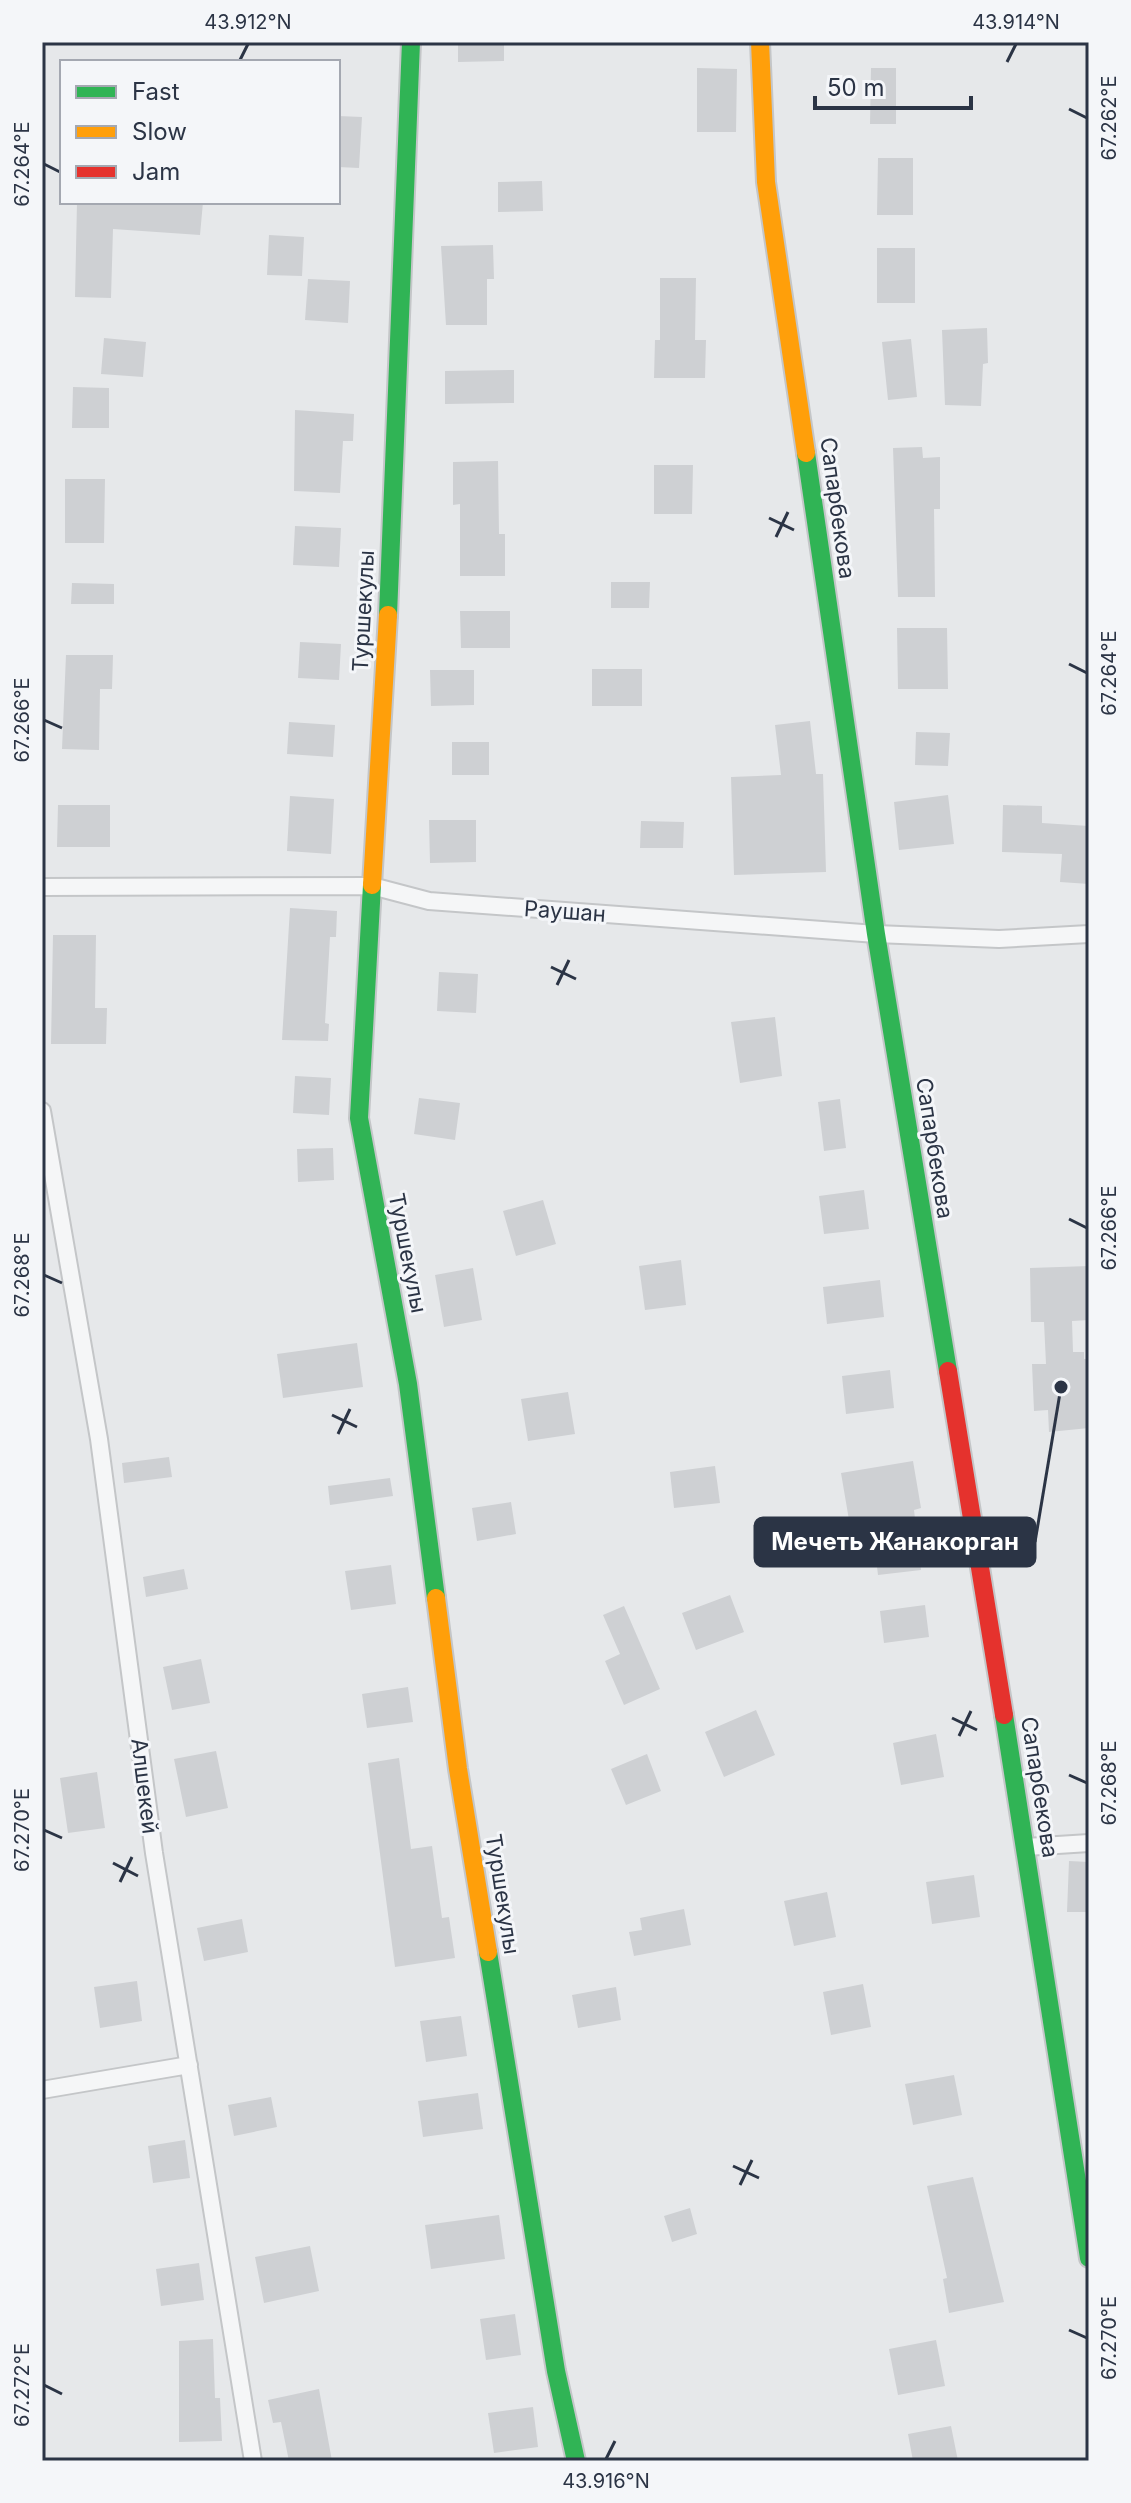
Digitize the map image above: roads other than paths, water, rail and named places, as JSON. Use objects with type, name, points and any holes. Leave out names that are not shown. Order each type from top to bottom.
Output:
[{"type":"street","name":"Туршекулы","points":[[411,42],[388,607],[359,1118],[408,1384],[458,1769],[556,2371],[576,2461]]},
{"type":"street","name":"Сапарбекова","points":[[760,42],[766,182],[876,934],[1026,1847],[1089,2258]]},
{"type":"street","name":"Раушан","points":[[42,887],[372,886],[429,901],[876,934],[999,939],[1089,934]]},
{"type":"street","name":"Алшекей","points":[[42,1111],[99,1439],[154,1853],[253,2461]]},
{"type":"street","points":[[1026,1847],[1089,1843]]},
{"type":"street","points":[[42,2090],[189,2065]]},
{"type":"place","name":"Мечеть Жанакорган","points":[[1061,1387]]}]
